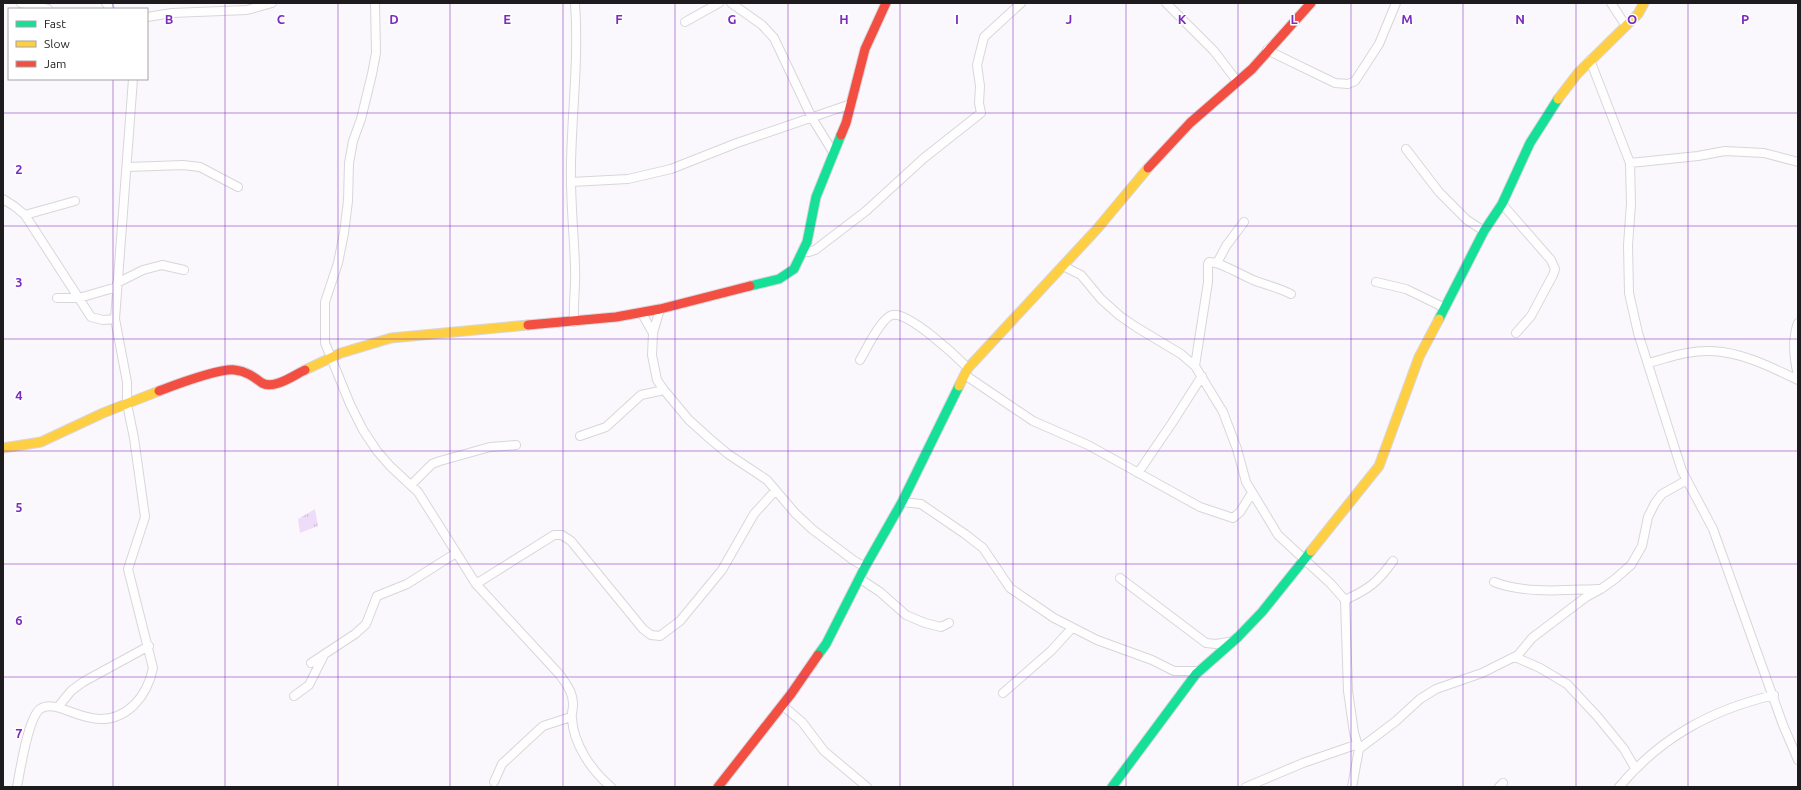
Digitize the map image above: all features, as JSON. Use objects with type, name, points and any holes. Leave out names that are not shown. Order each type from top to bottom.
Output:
[{"type":"street","points":[[21,3],[44,8]]},
{"type":"street","points":[[148,17],[172,14],[247,10],[272,3]]},
{"type":"street","points":[[375,3],[376,53],[361,119],[353,141],[349,163],[348,201],[341,248],[338,264],[325,302],[325,343],[350,404],[363,430],[377,451],[390,466],[418,492],[476,584],[560,675],[569,688],[573,699],[571,717],[574,733],[581,748],[604,781],[611,787]]},
{"type":"street","points":[[574,322],[575,268],[571,182],[576,84],[577,22],[575,3]]},
{"type":"street","points":[[685,22],[719,3]]},
{"type":"street","points":[[731,3],[762,25],[774,38],[812,118],[833,152]]},
{"type":"street","points":[[3,448],[41,442],[103,413],[184,382],[225,371],[235,370],[252,375],[264,384],[273,385],[283,382],[300,371],[332,357],[390,338],[574,322],[641,312],[660,309],[779,279],[794,269],[807,242],[816,197],[846,123],[865,49],[886,3]]},
{"type":"street","points":[[803,252],[815,250],[866,211],[924,158],[981,113],[978,103],[980,86],[977,65],[984,37],[1022,3]]},
{"type":"street","points":[[1166,3],[1214,51],[1237,81]]},
{"type":"street","points":[[718,787],[782,705],[826,644],[859,578],[902,502],[966,371],[1097,229],[1144,172],[1190,123],[1252,69],[1267,50],[1311,3]]},
{"type":"street","points":[[1267,50],[1334,83],[1348,84],[1355,81],[1379,44],[1396,3]]},
{"type":"street","points":[[1611,3],[1626,26]]},
{"type":"street","points":[[1112,787],[1198,671],[1234,641],[1262,612],[1379,466],[1419,357],[1484,231],[1502,204],[1530,143],[1556,102],[1590,60],[1638,14],[1644,3]]},
{"type":"street","points":[[1590,60],[1630,163],[1631,192],[1628,245],[1629,293],[1638,333],[1673,443],[1687,480],[1713,529],[1774,695],[1783,725],[1798,760]]},
{"type":"street","points":[[17,787],[29,729],[34,716],[40,709],[46,706],[58,707],[89,718],[113,718],[127,712],[142,697],[151,682],[153,668],[128,569],[146,518],[127,404],[127,382],[115,319],[133,80]]},
{"type":"street","points":[[571,182],[628,179],[671,168],[737,143],[851,104]]},
{"type":"street","points":[[1406,149],[1439,192],[1467,220],[1484,231]]},
{"type":"street","points":[[1630,163],[1691,157],[1725,151],[1764,153],[1798,162]]},
{"type":"street","points":[[127,167],[183,165],[200,166],[238,188]]},
{"type":"street","points":[[3,199],[25,215],[91,317],[103,320],[115,319]]},
{"type":"street","points":[[25,215],[75,201]]},
{"type":"street","points":[[1502,204],[1551,260],[1555,269],[1536,308],[1516,333]]},
{"type":"street","points":[[1217,264],[1226,246],[1244,222]]},
{"type":"street","points":[[1194,366],[1208,282],[1208,264],[1212,262],[1291,294]]},
{"type":"street","points":[[57,298],[79,298],[117,285],[143,270],[162,265],[184,270]]},
{"type":"street","points":[[1063,266],[1081,275],[1101,299],[1120,316],[1181,354],[1194,366],[1202,376],[1223,412],[1237,449],[1246,482],[1278,535],[1332,584],[1346,600],[1348,692],[1358,746],[1352,787]]},
{"type":"street","points":[[1376,282],[1406,289],[1445,308]]},
{"type":"street","points":[[660,309],[653,333],[652,355],[657,380],[664,390],[694,425],[728,454],[767,480],[775,491],[812,529],[853,560],[865,567]]},
{"type":"street","points":[[641,312],[653,333]]},
{"type":"street","points":[[860,360],[882,323],[892,315],[897,315],[943,343],[966,371],[1033,421],[1088,445],[1200,507],[1233,518],[1240,512],[1252,493]]},
{"type":"street","points":[[1798,323],[1795,340],[1795,362],[1798,375]]},
{"type":"street","points":[[1648,363],[1681,354],[1711,351],[1730,353],[1760,362],[1798,380]]},
{"type":"street","points":[[1138,473],[1172,424],[1202,376]]},
{"type":"street","points":[[580,436],[606,426],[641,395],[664,390]]},
{"type":"street","points":[[411,485],[432,464],[490,447],[516,445]]},
{"type":"street","points":[[1246,787],[1302,762],[1358,746],[1396,721],[1420,699],[1436,688],[1482,673],[1518,655],[1532,638],[1586,597],[1602,589],[1631,565],[1642,546],[1648,517],[1655,503],[1662,494],[1687,480]]},
{"type":"street","points":[[476,584],[554,535],[562,535],[571,541],[643,629],[651,635],[660,636],[680,621],[708,588],[722,570],[754,514],[775,491]]},
{"type":"street","points":[[902,502],[922,504],[965,534],[983,548],[994,562],[1010,588],[1039,609],[1072,628],[1097,640],[1152,660],[1174,671],[1198,671]]},
{"type":"street","points":[[311,663],[356,634],[366,624],[377,596],[407,584],[456,553]]},
{"type":"street","points":[[1346,600],[1366,590],[1383,576],[1393,561]]},
{"type":"street","points":[[859,578],[880,592],[906,615],[925,623],[941,627],[948,623]]},
{"type":"street","points":[[1120,578],[1206,643],[1216,644],[1234,641]]},
{"type":"street","points":[[1494,582],[1506,587],[1520,589],[1602,589]]},
{"type":"street","points":[[1003,693],[1051,651],[1072,628]]},
{"type":"street","points":[[58,707],[71,691],[83,682],[148,646]]},
{"type":"street","points":[[294,696],[309,685],[324,654]]},
{"type":"street","points":[[1515,657],[1540,668],[1567,684],[1597,716],[1624,749],[1635,768]]},
{"type":"street","points":[[1619,787],[1635,768],[1671,737],[1698,722],[1746,701],[1774,695]]},
{"type":"street","points":[[782,705],[802,722],[824,752],[867,787]]},
{"type":"street","points":[[494,782],[502,764],[543,726],[571,717]]},
{"type":"green space","points":[[315,509],[318,526],[300,533],[298,519]]},
{"type":"traffic: fast","points":[[1439,319],[1484,231],[1502,204],[1530,143],[1558,99]]},
{"type":"traffic: fast","points":[[750,286],[779,279],[794,269],[807,242],[816,197],[841,135]]},
{"type":"traffic: fast","points":[[818,655],[826,644],[865,567],[902,502],[959,386]]},
{"type":"traffic: fast","points":[[1112,787],[1196,674],[1238,637],[1262,612],[1311,551]]},
{"type":"traffic: slow","points":[[1558,99],[1578,73],[1638,14],[1644,3]]},
{"type":"traffic: slow","points":[[959,386],[968,368],[1097,229],[1148,168]]},
{"type":"traffic: slow","points":[[1311,551],[1379,466],[1419,357],[1439,319]]},
{"type":"traffic: slow","points":[[305,370],[341,353],[391,338],[528,325]]},
{"type":"traffic: slow","points":[[3,448],[41,442],[103,413],[159,391]]},
{"type":"traffic: jam","points":[[841,135],[846,123],[865,49],[886,3]]},
{"type":"traffic: jam","points":[[1148,168],[1190,123],[1252,69],[1311,3]]},
{"type":"traffic: jam","points":[[528,325],[616,317],[660,309],[750,286]]},
{"type":"traffic: jam","points":[[159,391],[197,378],[228,370],[246,373],[267,385],[278,383],[305,370]]},
{"type":"traffic: jam","points":[[718,787],[791,694],[818,655]]}]
